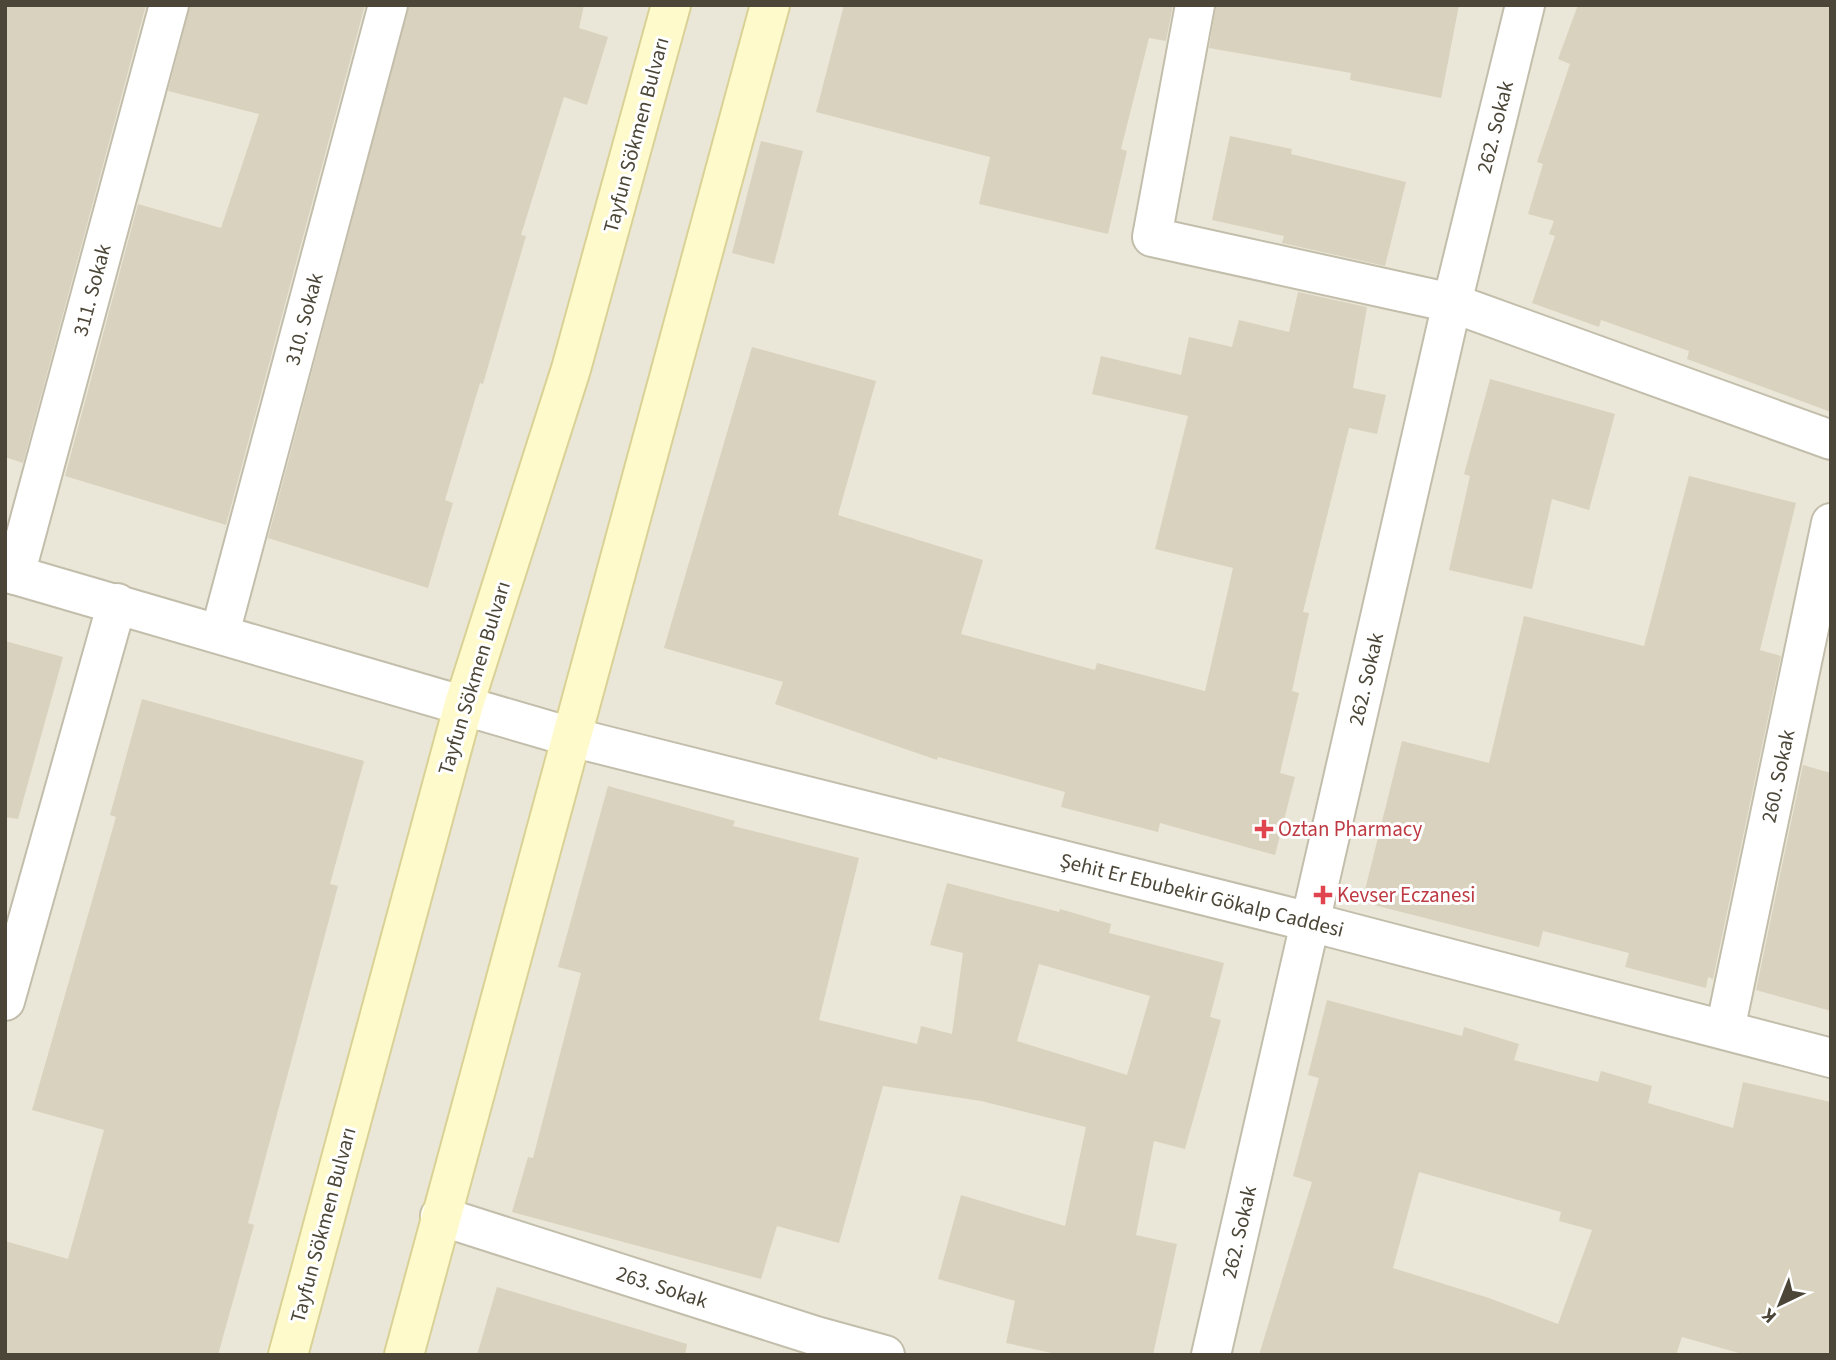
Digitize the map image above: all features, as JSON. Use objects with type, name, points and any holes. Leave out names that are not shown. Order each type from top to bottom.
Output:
[{"type":"main road","name":"Tayfun Sökmen Bulvarı","points":[[288,1355],[464,704],[571,369],[671,5]]},
{"type":"main road","points":[[404,1355],[770,5]]},
{"type":"street","name":"311. Sokak","points":[[10,573],[169,5]]},
{"type":"street","name":"310. Sokak","points":[[220,633],[388,5]]},
{"type":"street","points":[[1195,5],[1152,237],[1452,303],[1831,440]]},
{"type":"street","name":"262. Sokak","points":[[1211,1355],[1452,303],[1525,5]]},
{"type":"street","name":"260. Sokak","points":[[1725,1030],[1831,523]]},
{"type":"street","name":"Şehit Er Ebubekir Gökalp Caddesi","points":[[10,573],[572,737],[1310,922],[1831,1058]]},
{"type":"street","points":[[5,1001],[14,938],[117,603]]},
{"type":"street","name":"263. Sokak","points":[[440,1216],[814,1345],[885,1355]]},
{"type":"shaded area","points":[[5,5],[1831,5],[1831,1355],[5,1355]]},
{"type":"building","points":[[5,5],[146,5],[23,463],[5,457]]},
{"type":"building","points":[[190,5],[365,5],[226,525],[65,476],[138,204],[221,228],[259,114],[168,91]]},
{"type":"building","points":[[409,5],[584,5],[579,28],[608,37],[587,105],[564,97],[521,235],[526,236],[483,384],[480,383],[445,500],[453,503],[428,588],[268,538]]},
{"type":"building","points":[[844,5],[1173,5],[1166,41],[1149,38],[1121,149],[1127,151],[1108,234],[979,204],[990,157],[816,112]]},
{"type":"building","points":[[1216,5],[1459,5],[1441,98],[1350,80],[1351,73],[1209,48]]},
{"type":"building","points":[[1578,5],[1831,5],[1831,412],[1687,359],[1689,351],[1601,320],[1599,327],[1532,303],[1555,236],[1549,234],[1554,221],[1528,214],[1543,164],[1537,162],[1570,64],[1558,59]]},
{"type":"building","points":[[1230,136],[1292,149],[1291,154],[1406,182],[1385,266],[1282,243],[1284,236],[1212,220]]},
{"type":"building","points":[[761,141],[803,151],[774,264],[732,253]]},
{"type":"building","points":[[1298,292],[1367,307],[1353,388],[1386,395],[1377,434],[1349,428],[1303,612],[1309,613],[1292,691],[1299,693],[1280,773],[1295,777],[1275,855],[1160,823],[1158,832],[1061,807],[1065,792],[938,757],[937,760],[775,704],[783,682],[664,648],[752,347],[876,381],[838,515],[983,560],[961,634],[1095,670],[1097,663],[1205,691],[1233,568],[1155,549],[1188,416],[1092,394],[1101,356],[1181,375],[1189,337],[1232,347],[1239,320],[1289,332]]},
{"type":"building","points":[[1490,379],[1615,414],[1589,510],[1552,499],[1532,589],[1449,570],[1470,476],[1464,474]]},
{"type":"building","points":[[1689,476],[1796,503],[1760,650],[1781,656],[1713,979],[1708,977],[1706,988],[1625,967],[1629,953],[1543,931],[1539,947],[1362,902],[1402,741],[1489,763],[1524,616],[1644,646]]},
{"type":"building","points":[[5,641],[63,657],[18,819],[5,817]]},
{"type":"building","points":[[142,699],[364,761],[330,884],[338,886],[248,1223],[254,1225],[218,1355],[5,1355],[5,1241],[68,1259],[104,1130],[32,1110],[116,817],[110,815]]},
{"type":"building","points":[[1803,765],[1831,773],[1831,1011],[1756,990]]},
{"type":"building","points":[[608,786],[735,821],[733,826],[859,858],[819,1020],[917,1044],[921,1026],[952,1034],[963,953],[930,945],[947,883],[1059,912],[1060,909],[1111,924],[1109,933],[1224,963],[1210,1017],[1221,1020],[1185,1149],[1154,1141],[1136,1235],[1177,1244],[1153,1355],[1061,1355],[1006,1343],[1015,1301],[938,1279],[961,1195],[1065,1226],[1086,1127],[981,1101],[883,1086],[839,1243],[777,1226],[761,1279],[512,1212],[528,1157],[533,1158],[581,973],[558,967]],"holes":[[[1039,964],[1150,996],[1127,1075],[1017,1041]]]},
{"type":"building","points":[[1327,1000],[1462,1036],[1464,1027],[1519,1044],[1514,1060],[1598,1082],[1601,1071],[1652,1086],[1648,1103],[1733,1128],[1743,1082],[1831,1102],[1831,1355],[1746,1355],[1682,1337],[1676,1355],[1259,1355],[1312,1182],[1293,1176],[1319,1078],[1308,1075]],"holes":[[[1419,1172],[1561,1212],[1559,1221],[1592,1230],[1558,1324],[1489,1298],[1393,1268]]]},
{"type":"building","points":[[497,1287],[687,1344],[685,1355],[477,1355]]},
{"type":"place","name":"Oztan Pharmacy","points":[[1264,829]]},
{"type":"place","name":"Kevser Eczanesi","points":[[1323,895]]}]
